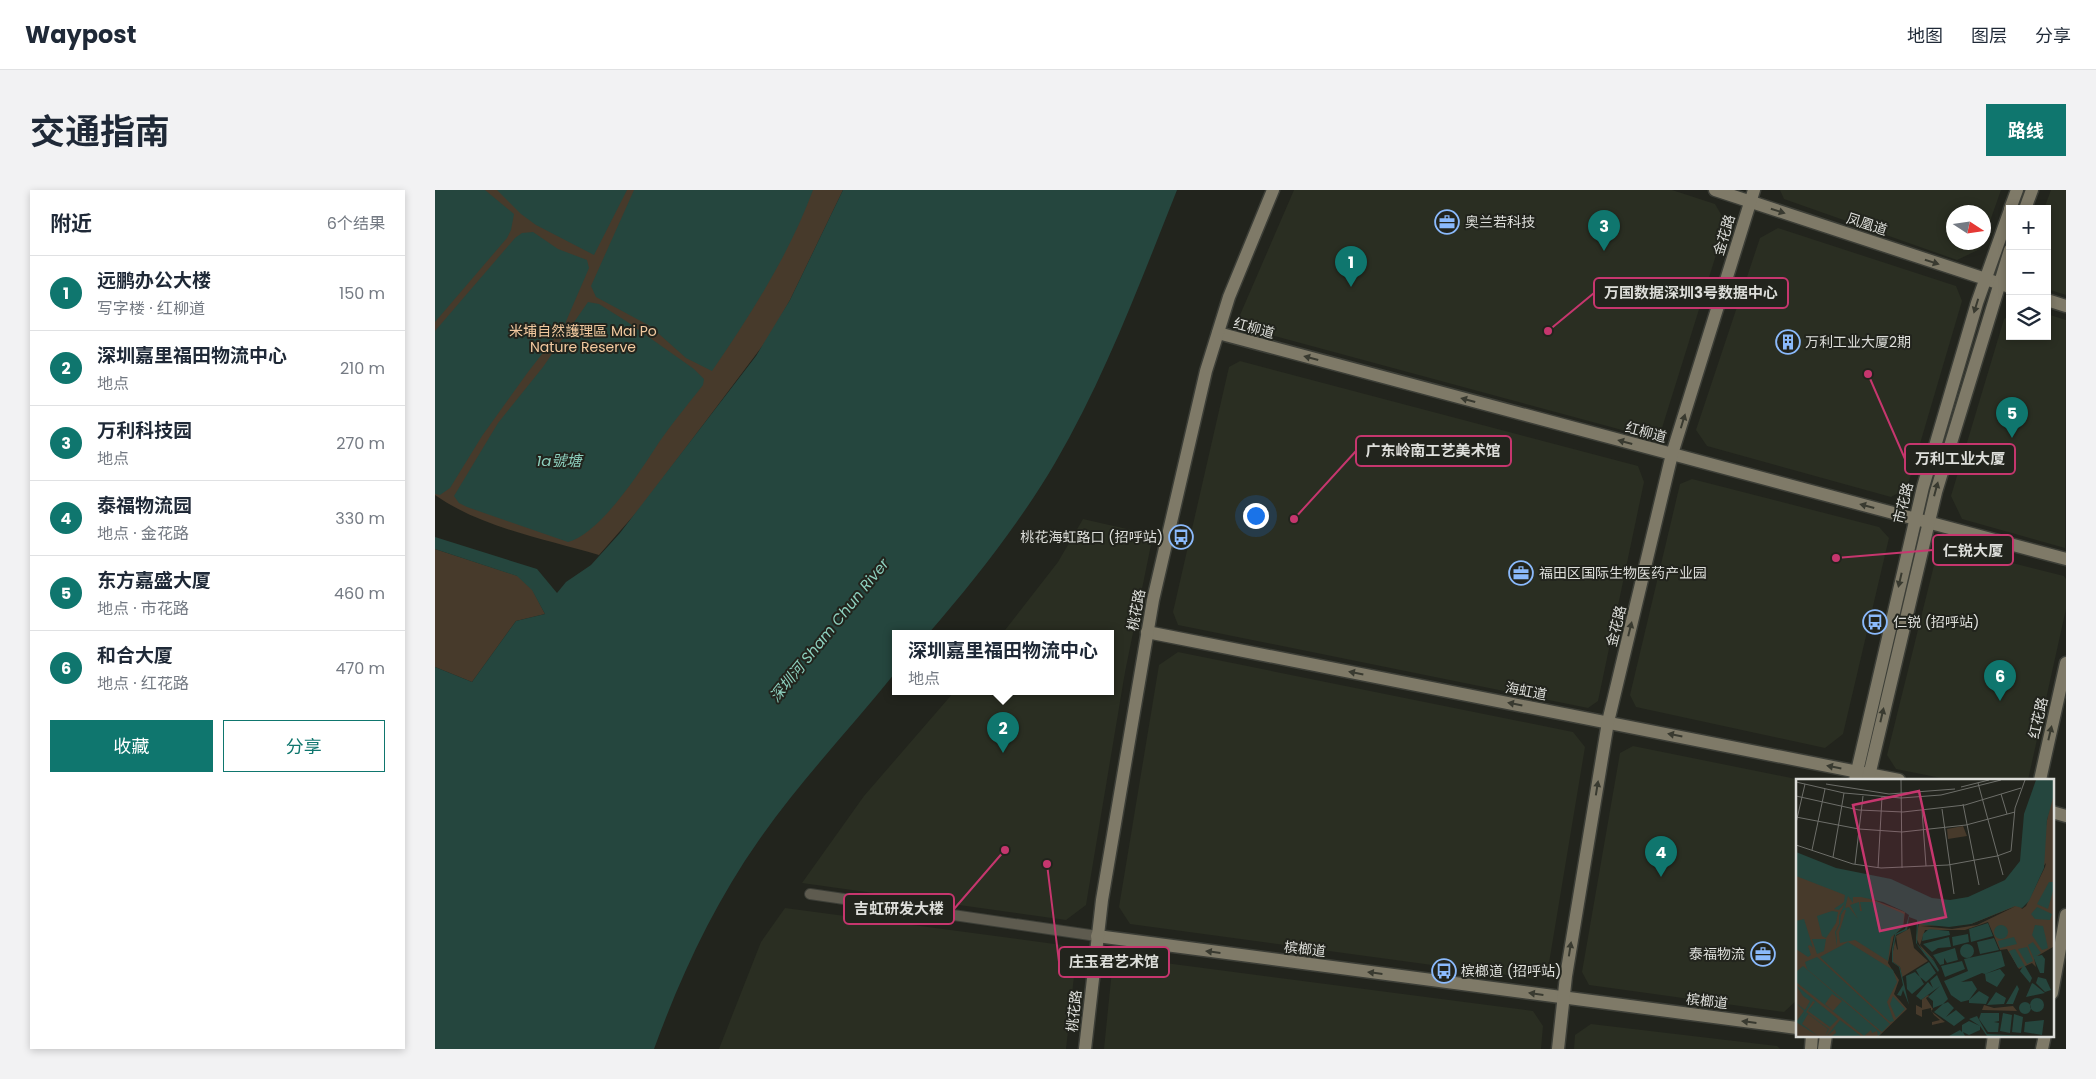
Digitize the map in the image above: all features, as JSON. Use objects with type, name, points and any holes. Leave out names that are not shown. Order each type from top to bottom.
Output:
[{"type":"street","name":"桃花路","points":[[1085,1049],[1097,936],[1147,632],[1206,371],[1229,298],[1273,190]]},
{"type":"street","name":"凤凰道","points":[[1715,190],[1752,196],[2004,286]]},
{"type":"street","name":"市花路","points":[[2012,205],[2017,190]]},
{"type":"street","points":[[2026,205],[2032,190]]},
{"type":"street","name":"金花路","points":[[1558,1049],[1563,998],[1608,722],[1672,454],[1752,196]]},
{"type":"street","name":"市花路","points":[[1855,776],[1915,519],[1985,279],[2006,221]]},
{"type":"street","name":"市花路","points":[[1869,777],[1928,522],[2004,286]]},
{"type":"street","points":[[2051,301],[2066,306]]},
{"type":"street","name":"红柳道","points":[[1218,333],[2066,559]]},
{"type":"street","name":"海虹道","points":[[1147,632],[1608,722],[1855,776],[1889,779]]},
{"type":"street","name":"红花路","points":[[2040,779],[2066,663]]},
{"type":"street","points":[[2053,812],[2066,816]]},
{"type":"street","name":"槟榔道","points":[[810,894],[1097,936],[1796,1028]]},
{"type":"street","points":[[2053,987],[2066,915]]},
{"type":"street","points":[[1811,1049],[1812,1036]]},
{"type":"street","points":[[1824,1049],[1826,1036]]},
{"type":"street","points":[[1992,1049],[1994,1036]]},
{"type":"street","points":[[2043,1049],[2045,1036]]},
{"type":"shaded area","points":[[1294,190],[1672,190],[1715,204],[1726,223],[1662,428],[1648,437],[1245,328],[1240,315]]},
{"type":"shaded area","points":[[1780,190],[2001,190],[1991,218],[1991,205],[1946,205],[1946,250],[1978,250],[1957,260],[1784,199]]},
{"type":"shaded area","points":[[2051,190],[2066,190],[2066,295],[2051,290],[2051,205],[2045,205]]},
{"type":"shaded area","points":[[1778,228],[1956,286],[1962,301],[1907,488],[1891,497],[1707,446],[1696,430],[1760,238]]},
{"type":"shaded area","points":[[2051,315],[2066,320],[2065,548],[1962,519],[1951,496],[2004,319],[2006,318],[2006,340],[2051,340]]},
{"type":"shaded area","name":"福田区国际生物医药产业园","points":[[1240,361],[1638,466],[1644,482],[1598,701],[1588,708],[1178,625],[1173,612],[1229,367]]},
{"type":"shaded area","points":[[1692,479],[1879,527],[1889,538],[1843,734],[1825,748],[1636,707],[1630,695],[1680,484]]},
{"type":"shaded area","points":[[1083,519],[1153,535],[1125,672],[1086,905],[1066,920],[802,883],[864,796],[951,695],[1114,695],[1114,630],[1005,630],[1058,562]]},
{"type":"shaded area","points":[[1953,548],[2064,576],[2066,579],[2066,609],[2028,779],[1946,779],[1896,769],[1887,755],[1936,557]]},
{"type":"shaded area","points":[[1178,652],[1573,732],[1585,747],[1548,969],[1535,979],[1130,924],[1119,907],[1159,665]]},
{"type":"shaded area","points":[[1633,746],[1796,779],[1796,1001],[1784,1012],[1589,985],[1582,972],[1620,753]]},
{"type":"shaded area","points":[[785,908],[1062,945],[1075,967],[1066,1049],[719,1049],[761,942]]},
{"type":"shaded area","points":[[1127,958],[1533,1011],[1543,1026],[1541,1049],[1104,1049],[1112,970]]},
{"type":"shaded area","points":[[1591,1024],[1777,1046],[1780,1049],[1574,1049],[1575,1035]]},
{"type":"green space","name":"米埔自然護理區 Mai Po Nature Reserve","points":[[435,190],[843,190],[790,300],[769,337],[642,506],[599,555],[493,524],[453,506],[435,495]]},
{"type":"green space","points":[[435,549],[518,576],[532,589],[545,614],[516,621],[472,682],[435,667]]},
{"type":"water","points":[[435,190],[485,190],[514,214],[511,230],[507,238],[435,322]]},
{"type":"water","points":[[497,190],[627,190],[594,255],[536,225],[521,214]]},
{"type":"water","points":[[634,190],[813,190],[781,261],[741,328],[712,371],[686,358],[650,326],[596,297],[591,286]]},
{"type":"water","name":"深圳河 Sham Chun River","points":[[843,190],[1177,190],[1106,363],[1073,430],[1041,486],[995,552],[931,630],[892,630],[892,677],[791,797],[759,840],[727,889],[687,967],[654,1049],[435,1049],[435,667],[472,682],[516,621],[545,614],[532,590],[517,576],[435,549],[435,537],[537,569],[557,593],[566,582],[591,565],[620,533],[756,356],[790,300]]},
{"type":"water","points":[[533,232],[558,249],[587,260],[589,268],[564,326],[482,436],[450,488],[440,495],[435,494],[435,331],[515,238],[522,233]]},
{"type":"water","name":"1a號塘","points":[[588,302],[599,304],[626,321],[694,369],[704,379],[703,385],[665,434],[616,503],[592,528],[580,537],[568,542],[467,507],[459,503],[454,496],[498,423],[543,367]]},
{"type":"place","name":"奥兰若科技","points":[[1447,222]]},
{"type":"place","name":"万利科技园","points":[[1604,251]]},
{"type":"place","name":"远鹏办公大楼","points":[[1351,287]]},
{"type":"place","name":"万国数据深圳3号数据中心","points":[[1548,331]]},
{"type":"place","name":"万利工业大厦2期","points":[[1788,342]]},
{"type":"place","name":"万利工业大厦","points":[[1868,374]]},
{"type":"place","name":"东方嘉盛大厦","points":[[2012,438]]},
{"type":"place","name":"广东岭南工艺美术馆","points":[[1294,519]]},
{"type":"place","name":"桃花海虹路口 (招呼站)","points":[[1181,537]]},
{"type":"place","name":"仁锐大厦","points":[[1836,558]]},
{"type":"place","name":"福田区国际生物医药产业园","points":[[1521,573]]},
{"type":"place","name":"仁锐 (招呼站)","points":[[1875,622]]},
{"type":"place","name":"和合大厦","points":[[2000,701]]},
{"type":"place","name":"深圳嘉里福田物流中心","points":[[1003,753]]},
{"type":"place","name":"吉虹研发大楼","points":[[1005,850]]},
{"type":"place","name":"庄玉君艺术馆","points":[[1047,864]]},
{"type":"place","name":"泰福物流园","points":[[1661,877]]},
{"type":"place","name":"泰福物流","points":[[1763,954]]},
{"type":"place","name":"槟榔道 (招呼站)","points":[[1444,971]]}]
